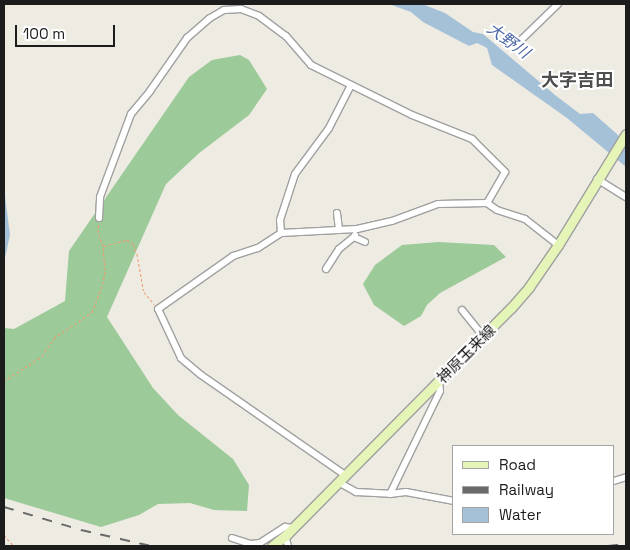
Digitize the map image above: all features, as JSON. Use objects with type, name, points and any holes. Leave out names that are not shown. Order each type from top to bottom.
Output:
[{"type":"main road","name":"神原玉来線","points":[[272,546],[285,536],[484,337],[529,287],[626,134]]},
{"type":"street","points":[[522,39],[558,4]]},
{"type":"street","points":[[99,218],[100,197],[131,114],[187,38],[210,18],[224,10],[242,9],[259,16],[286,36],[311,66],[412,115],[472,139],[505,172],[487,203]]},
{"type":"street","points":[[281,233],[280,220],[294,174],[329,128],[351,85]]},
{"type":"street","points":[[598,179],[626,197]]},
{"type":"street","points":[[346,475],[201,375],[181,358],[158,309],[233,256],[258,248],[281,233],[357,229],[392,221],[438,204],[487,203],[497,210],[525,219],[558,244]]},
{"type":"street","points":[[337,213],[339,230]]},
{"type":"street","points":[[326,269],[339,249],[354,237],[357,229]]},
{"type":"street","points":[[354,237],[365,242]]},
{"type":"street","points":[[462,310],[484,337]]},
{"type":"street","points":[[390,494],[440,391],[439,381]]},
{"type":"street","points":[[338,482],[356,492],[390,494],[406,492],[452,501]]},
{"type":"street","points":[[232,538],[251,544],[260,543],[285,527],[293,528]]},
{"type":"street","points":[[285,536],[288,546]]},
{"type":"path","points":[[4,381],[42,356],[54,338],[92,312],[103,284],[105,270],[103,246],[98,232],[99,218]]},
{"type":"path","points":[[103,246],[127,240],[132,244],[137,254],[144,292],[158,309]]},
{"type":"path","points":[[4,535],[14,546]]},
{"type":"green space","points":[[240,55],[249,60],[267,89],[249,115],[198,154],[166,184],[107,317],[153,388],[178,415],[233,459],[249,485],[247,511],[214,510],[190,503],[158,504],[139,515],[101,527],[4,498],[4,328],[14,329],[65,301],[69,251],[189,77],[212,60]]},
{"type":"green space","points":[[438,242],[494,245],[506,257],[440,293],[427,305],[421,316],[404,326],[374,305],[363,284],[375,265],[402,245]]},
{"type":"water","points":[[389,4],[422,4],[445,13],[473,32],[483,34],[580,114],[593,113],[618,135],[626,149],[626,167],[567,118],[492,65],[487,48],[477,43],[469,46],[423,22],[411,12]]},
{"type":"water","points":[[4,189],[10,235],[4,262]]},
{"type":"railway","points":[[4,507],[81,530],[151,546]]},
{"type":"railway","points":[[608,546],[626,544]]},
{"type":"district","name":"大字吉田","points":[[577,80]]},
{"type":"water label","name":"大野川","points":[[508,41]]}]
